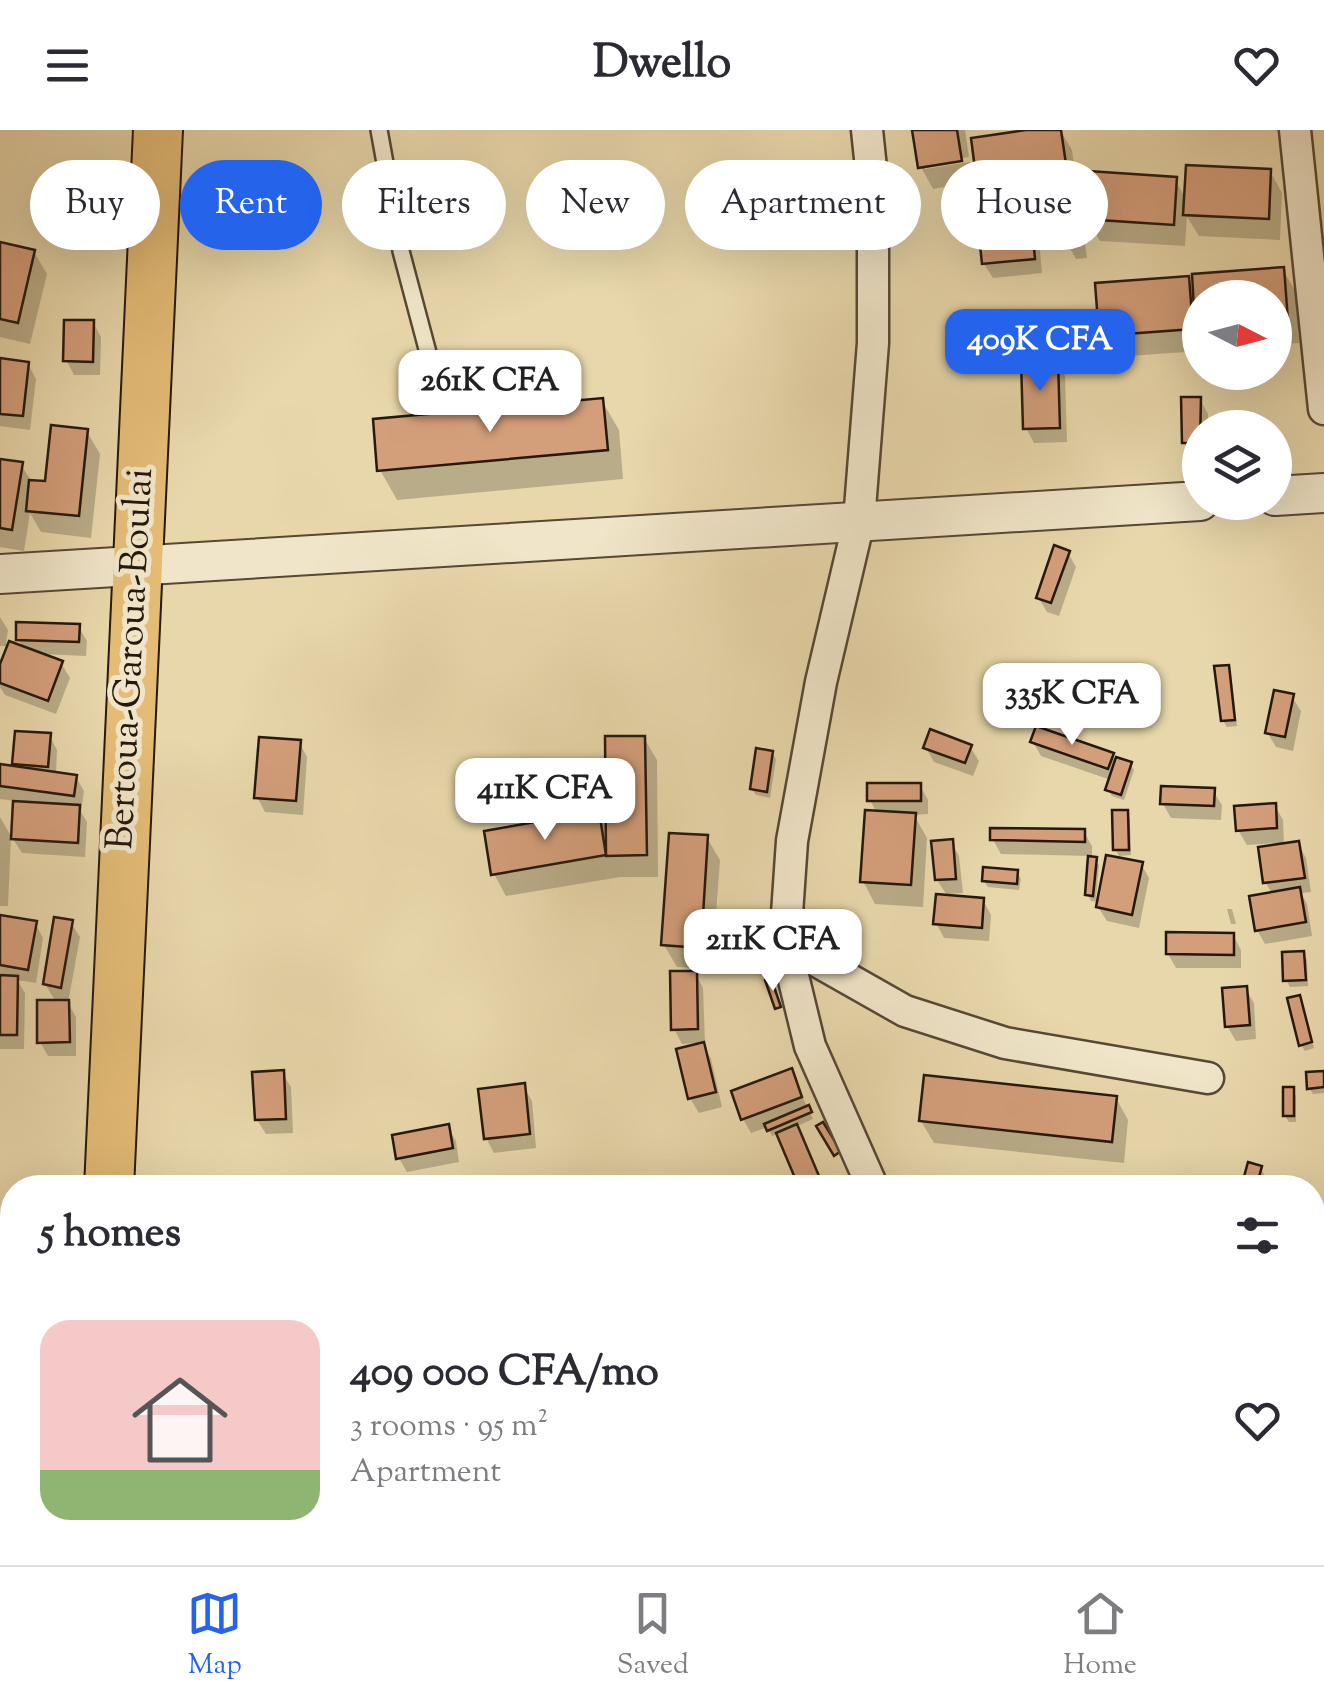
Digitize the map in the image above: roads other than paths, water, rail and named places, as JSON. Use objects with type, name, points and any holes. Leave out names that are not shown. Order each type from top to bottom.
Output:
[{"type":"highway","name":"Bertoua-Garoua-Boulai","points":[[110,1175],[158,130]]},
{"type":"street","points":[[866,130],[874,187],[873,343],[859,522],[820,682],[795,824],[785,943],[810,1046],[866,1175]]},
{"type":"street","points":[[1294,130],[1324,409]]},
{"type":"street","points":[[1292,495],[1324,494]]},
{"type":"street","points":[[0,574],[1182,502]]},
{"type":"street","points":[[785,943],[905,1010],[1005,1043],[1208,1078]]},
{"type":"lane","points":[[379,130],[401,251],[431,364],[447,386]]}]
